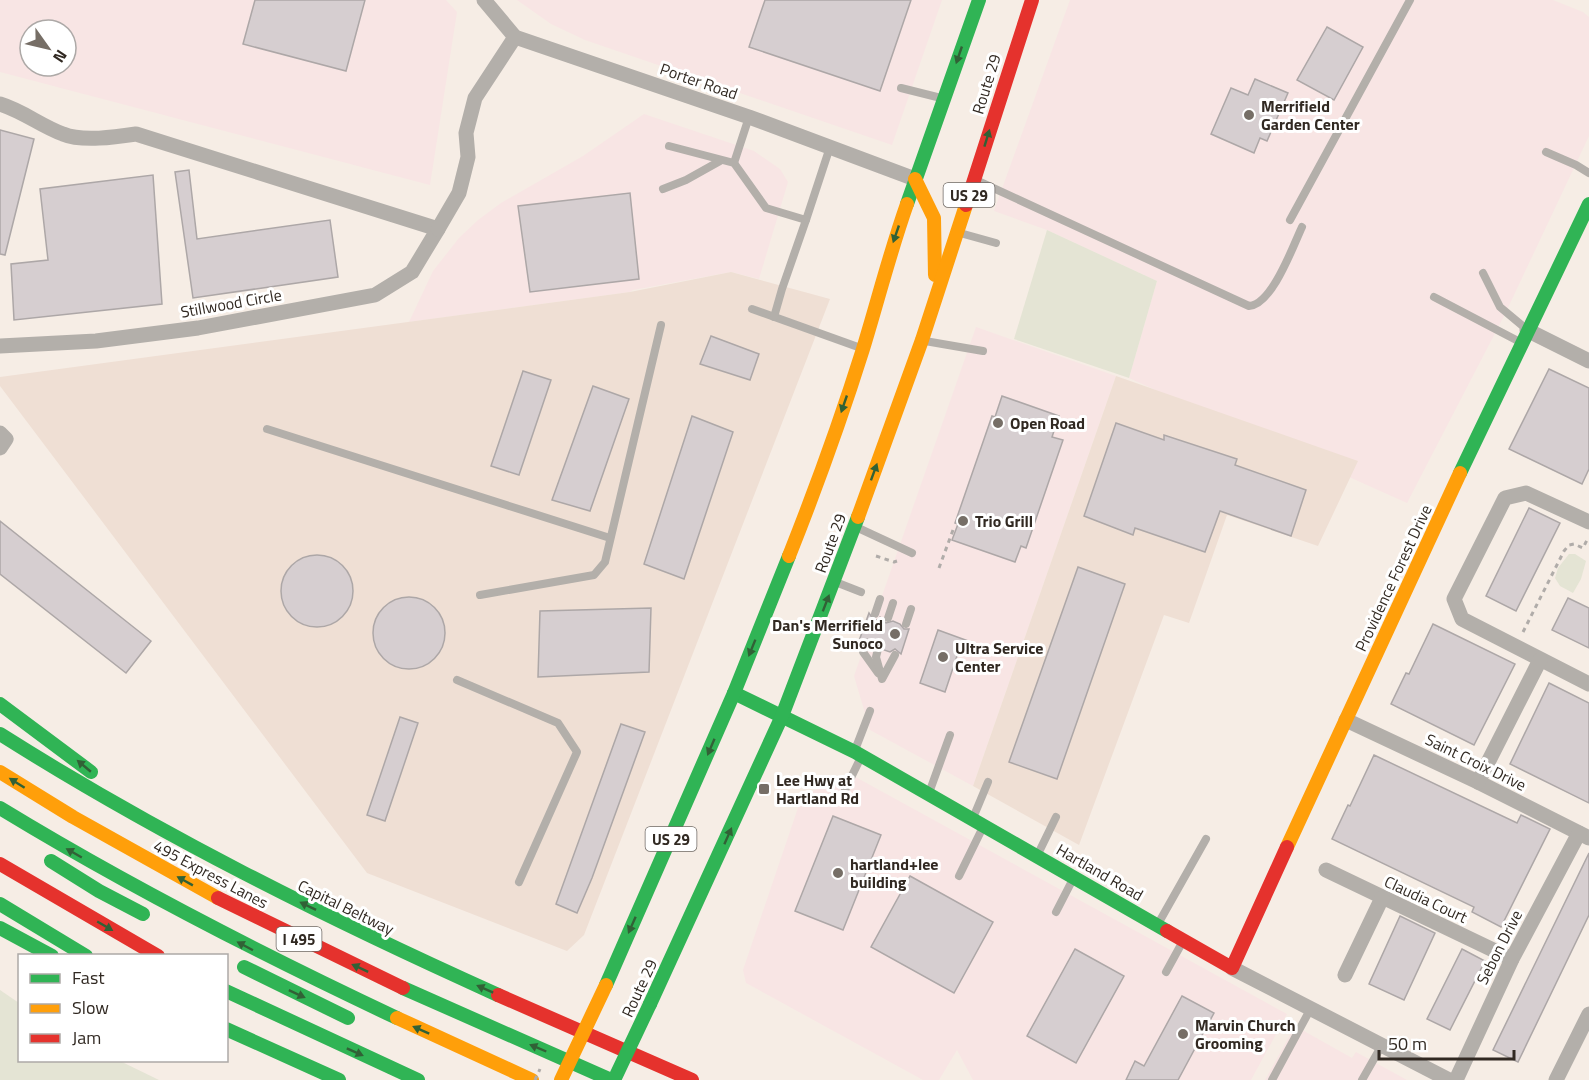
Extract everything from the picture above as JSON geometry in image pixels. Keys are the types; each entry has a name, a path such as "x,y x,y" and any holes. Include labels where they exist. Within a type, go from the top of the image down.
{"main road":[{"name":"Route 29","path":"561,1080 606,985 734,693 805,516 863,349 887,262 979,0"},
{"name":"Route 29","path":"612,1080 650,1004 782,716 834,581 921,340 1032,0"},
{"path":"915,179 934,218 936,294"},
{"name":"Providence Forest Drive","path":"1232,968 1431,533 1589,204"},
{"name":"Hartland Road","path":"734,693 858,754 1232,968"},
{"path":"0,704 65,751 162,830"},
{"name":"Capital Beltway","path":"0,734 162,830 272,889 386,945 692,1080"},
{"name":"495 Express Lanes","path":"0,772 117,843 213,897 445,1008 612,1080"},
{"path":"0,807 140,890 252,950 532,1080"},
{"path":"39,854 99,891 158,921"},
{"path":"0,864 155,954"},
{"path":"0,904 83,954"},
{"path":"0,928 48,954"},
{"path":"237,963 364,1025"},
{"path":"228,992 418,1080"},
{"path":"228,1031 339,1080"}],"street":[{"path":"484,0 515,37"},
{"name":"Porter Road","path":"515,37 749,117 915,179"},
{"name":"Stillwood Circle","path":"0,346 96,341 198,328 375,295 412,272 459,194 468,158 466,134 475,98 515,37"},
{"path":"0,104 15,109 64,135 102,139 136,134 438,229"},
{"path":"1524,336 1589,362"},
{"path":"1589,522 1526,493 1505,498 1454,599 1462,619 1589,684"},
{"path":"1478,782 1540,660"},
{"name":"Saint Croix Drive","path":"1346,720 1478,782 1584,836"},
{"name":"Sebon Drive","path":"1456,1080 1512,959 1584,836"},
{"name":"Claudia Court","path":"1326,870 1512,959"},
{"path":"1345,975 1382,898"},
{"name":"Hartland Road","path":"1232,968 1449,1080"},
{"path":"1556,1080 1589,1014"}],"lane":[{"path":"1290,220 1410,0"},
{"path":"902,88 944,98"},
{"path":"734,163 749,117"},
{"path":"669,147 734,163 766,208 806,220"},
{"path":"774,317 830,147"},
{"path":"1545,152 1589,173"},
{"path":"663,189 686,180 720,161"},
{"path":"974,179 1249,306 1260,303 1269,294 1302,226"},
{"path":"956,232 996,243"},
{"path":"1483,273 1500,307 1524,336"},
{"path":"1434,297 1524,336"},
{"path":"752,309 863,349"},
{"path":"480,595 594,575 604,562 661,325"},
{"path":"921,340 983,351"},
{"path":"267,429 610,538"},
{"path":"854,526 912,553"},
{"path":"834,581 861,592"},
{"path":"875,614 880,599"},
{"path":"888,618 893,603"},
{"path":"906,624 911,609"},
{"path":"865,645 863,652 882,679"},
{"path":"878,649 876,657 882,679"},
{"path":"882,679 895,655"},
{"path":"457,680 558,723 577,752 519,882"},
{"path":"845,790 870,711"},
{"path":"928,794 950,735"},
{"path":"959,876 978,822 988,782"},
{"path":"1037,856 1056,818"},
{"path":"1157,925 1206,839"},
{"path":"1056,912 1074,877"},
{"path":"1167,972 1184,940"},
{"path":"1272,1080 1311,1008"},
{"path":"1362,1080 1382,1045"}],"path":[{"path":"939,568 953,530"},
{"path":"1515,647 1564,551 1569,545 1574,544 1583,548 1589,536"}],"shaded area":[{"path":"0,0 446,0 457,12 430,185 23,78 78,78 78,18 18,18 18,77 0,72"},
{"path":"517,0 942,0 892,145 585,40 551,24"},
{"name":"Merrifield Garden Center","path":"1070,0 1553,0 1583,12 1589,17 1589,136 1506,312 1407,503 1129,378 1157,281 1047,230 994,211"},
{"path":"644,114 754,151 780,169 788,182 759,279 731,272 630,292 409,322 433,271 459,238 478,220 501,203 583,156"},
{"path":"731,272 830,299 584,935 567,951 367,873 0,386 0,377 630,292"},
{"path":"976,327 1116,376 973,786 870,730 854,676"},
{"path":"1116,376 1358,461 1318,546 1227,515 1189,623 1164,615 1079,845 973,786"},
{"path":"850,774 1287,1014 1251,1080 973,1080 957,1050 939,1080 923,1080 746,983 743,970 802,796"},
{"path":"1295,1026 1352,1058 1356,1052 1407,1080 1265,1080"}],"green space":[{"path":"1047,230 1157,281 1129,378 1014,339"},
{"path":"1569,554 1575,554 1586,561 1581,579 1573,593 1560,586 1555,578 1558,568"},
{"path":"0,990 18,1002 18,1062 122,1062 159,1080 0,1080"}],"building":[{"path":"255,0 365,0 346,71 243,44"},
{"path":"765,0 911,0 880,91 749,47"},
{"name":"Merrifield Garden Center","path":"1327,27 1363,47 1334,100 1297,80"},
{"name":"Merrifield Garden Center","path":"1255,79 1288,93 1267,141 1260,138 1254,153 1211,134 1231,88 1248,95"},
{"path":"0,130 34,139 5,255 0,254"},
{"path":"189,170 197,239 330,220 338,277 193,298 175,172"},
{"path":"153,175 162,304 14,320 11,264 48,260 40,189"},
{"path":"630,193 639,279 530,292 518,206"},
{"path":"711,336 759,354 750,380 700,364"},
{"path":"1549,369 1589,388 1589,469 1582,484 1509,449"},
{"path":"523,371 551,380 519,475 491,466"},
{"path":"593,386 629,399 590,511 552,500"},
{"path":"1002,396 1059,416 1052,437 1063,440 1026,548 1021,546 1015,562 952,540 958,524 955,523 992,416 995,417"},
{"path":"692,416 733,432 684,579 644,564"},
{"path":"1116,423 1164,440 1164,435 1237,459 1235,465 1306,490 1291,536 1220,511 1205,552 1135,528 1133,535 1084,516"},
{"path":"1529,508 1560,523 1516,611 1486,596"},
{"path":"0,521 151,641 126,673 0,574"},
{"path":"317,555 337,561 347,571 353,591 347,611 337,621 317,627 297,621 287,611 281,591 287,571 297,561"},
{"path":"1078,567 1125,584 1057,779 1009,762"},
{"path":"409,597 429,603 439,613 445,633 439,653 429,663 409,669 389,663 379,653 373,633 379,613 389,603"},
{"path":"1568,598 1589,608 1589,648 1552,630"},
{"path":"651,608 649,672 538,677 540,611"},
{"path":"869,613 873,619 877,620 880,617 886,623 893,621 904,629 909,629 901,654 895,649 890,652 884,650 880,643 871,645 867,639 859,641"},
{"path":"1433,624 1515,664 1474,745 1391,704 1406,673 1409,674"},
{"path":"938,630 971,642 967,656 958,653 945,692 920,683"},
{"path":"1549,683 1589,703 1589,803 1510,764"},
{"path":"400,717 418,723 385,821 367,815"},
{"path":"621,724 645,732 577,913 556,904"},
{"path":"1374,755 1517,823 1521,815 1550,829 1501,927 1472,912 1474,907 1332,839"},
{"name":"hartland+lee building","path":"833,816 881,835 843,930 795,911"},
{"path":"1589,853 1589,915 1518,1062 1493,1050"},
{"path":"910,876 993,922 954,993 871,947"},
{"path":"1400,916 1435,933 1404,1000 1369,984"},
{"path":"1075,949 1124,976 1076,1063 1027,1036"},
{"path":"1462,949 1485,961 1450,1030 1427,1019"},
{"path":"1182,996 1214,1013 1178,1080 1126,1080 1135,1061 1144,1066"}],"traffic: fast":[{"path":"907,204 979,0"},
{"path":"1460,473 1589,204"},
{"path":"650,1004 782,716 858,517"},
{"path":"606,985 734,693 789,556"},
{"path":"734,693 855,752 1167,931"},
{"path":"0,704 91,772"},
{"path":"0,734 120,806 244,873 370,936 498,995"},
{"path":"0,808 97,865 196,918 397,1018"},
{"path":"51,861 99,891 143,914"},
{"path":"0,904 83,954"},
{"path":"0,928 48,954"},
{"path":"244,967 348,1018"},
{"path":"403,988 611,1080"},
{"path":"228,992 418,1080"},
{"path":"614,1080 650,1004"},
{"path":"228,1030 339,1080"}],"traffic: slow":[{"path":"915,179 934,218 935,275"},
{"path":"789,556 846,401 907,204"},
{"path":"858,517 922,340 966,205"},
{"path":"1287,847 1460,473"},
{"path":"0,772 73,817 218,898"},
{"path":"561,1080 606,985"},
{"path":"397,1018 532,1080"}],"traffic: jam":[{"path":"966,205 1032,0"},
{"path":"1167,931 1232,968 1287,847"},
{"path":"0,864 155,954"},
{"path":"218,898 403,988"},
{"path":"498,995 692,1080"}],"place":[{"name":"Merrifield Garden Center","path":"1249,115"},
{"name":"Open Road","path":"998,423"},
{"name":"Trio Grill","path":"963,521"},
{"name":"Dan's Merrifield Sunoco","path":"895,634"},
{"name":"Ultra Service Center","path":"943,657"},
{"name":"Lee Hwy at Hartland Rd","path":"764,789"},
{"name":"hartland+lee building","path":"838,873"},
{"name":"Marvin Church Grooming","path":"1183,1034"}]}
